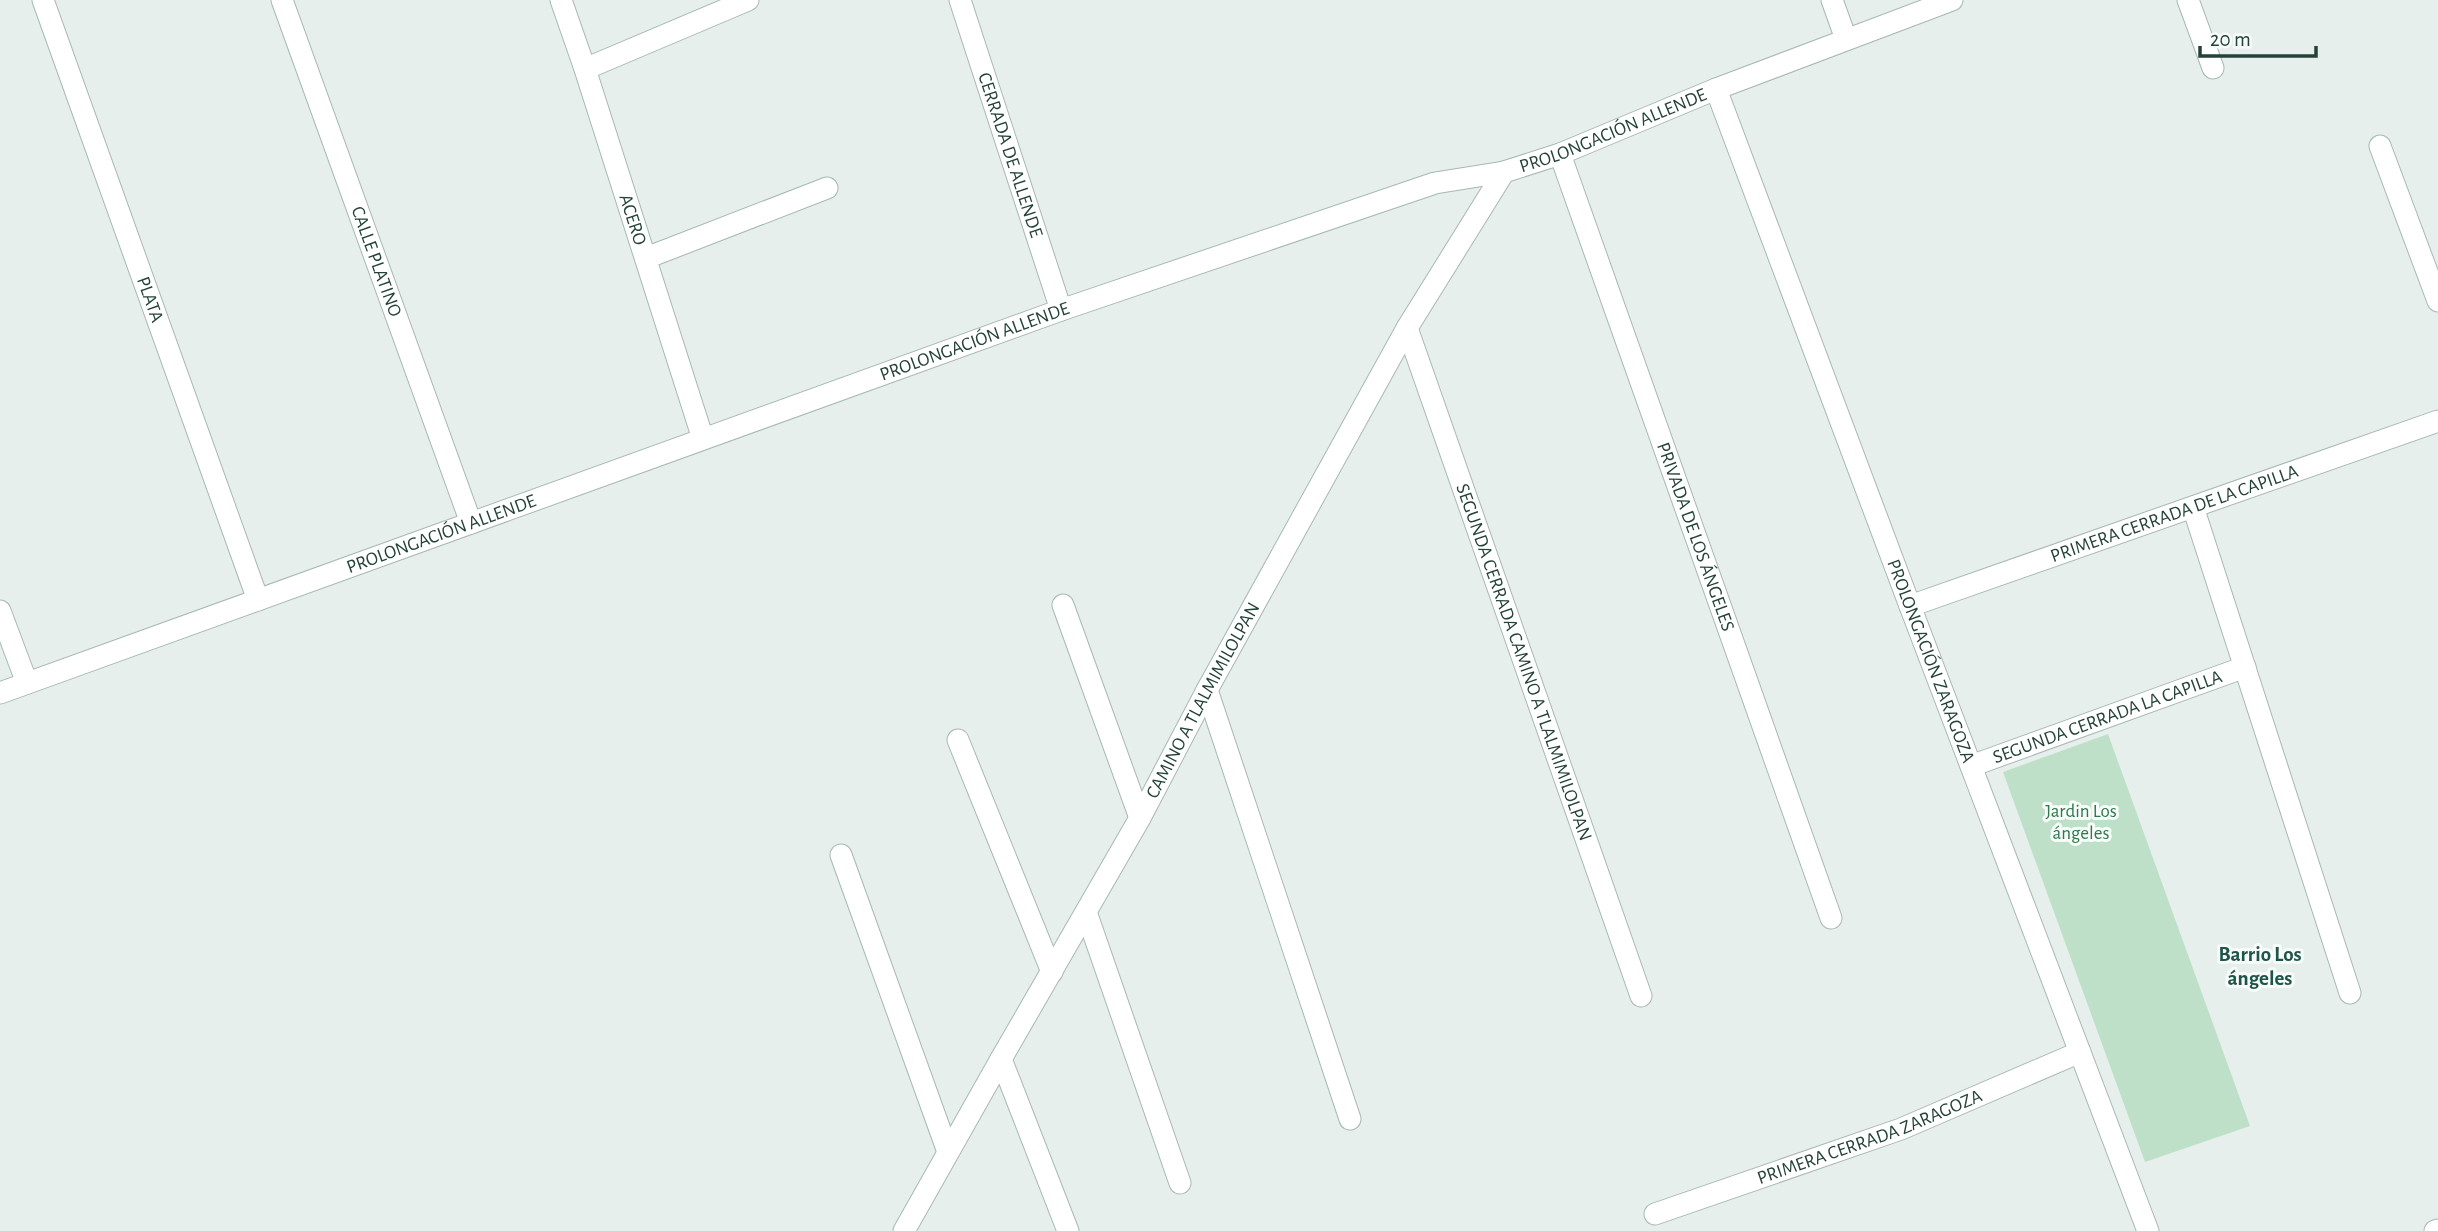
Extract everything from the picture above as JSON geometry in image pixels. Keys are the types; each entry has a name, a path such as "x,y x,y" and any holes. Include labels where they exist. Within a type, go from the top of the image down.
{"street":[{"name":"PLATA","path":"43,0 258,600"},
{"name":"CALLE PLATINO","path":"282,0 471,523"},
{"name":"ACERO","path":"561,0 703,439"},
{"path":"585,69 748,0"},
{"name":"CERRADA DE ALLENDE","path":"960,0 1061,310"},
{"path":"1832,0 1846,39"},
{"name":"PROLONGACIÓN ALLENDE","path":"0,693 1061,310 1435,183 1504,172 1560,154 1716,89 1952,0"},
{"path":"2188,0 2213,68"},
{"name":"PROLONGACIÓN ZARAGOZA","path":"1716,89 2148,1231"},
{"path":"2380,146 2438,301"},
{"name":"PRIVADA DE LOS ÁNGELES","path":"1560,154 1830,918"},
{"name":"CAMINO A TLALMIMILOLPAN","path":"904,1231 1140,818 1207,690 1407,328 1504,172"},
{"path":"646,258 827,188"},
{"name":"SEGUNDA CERRADA CAMINO A TLALMIMILOLPAN","path":"1407,328 1641,996"},
{"name":"PRIMERA CERRADA DE LA CAPILLA","path":"1910,607 2438,421"},
{"path":"2193,507 2350,993"},
{"path":"1063,606 1140,818"},
{"path":"0,611 27,683"},
{"name":"SEGUNDA CERRADA LA CAPILLA","path":"1971,766 2245,667"},
{"path":"1207,690 1350,1119"},
{"path":"958,740 1052,972"},
{"path":"841,855 948,1152"},
{"path":"1086,912 1180,1183"},
{"name":"PRIMERA CERRADA ZARAGOZA","path":"1655,1214 1901,1129 2080,1052"},
{"path":"1000,1059 1068,1231"}],"green space":[{"name":"Jardin Los ángeles","path":"2108,734 2250,1126 2145,1162 2003,772"}],"district":[{"name":"Barrio Los ángeles","path":"2260,966"}]}
